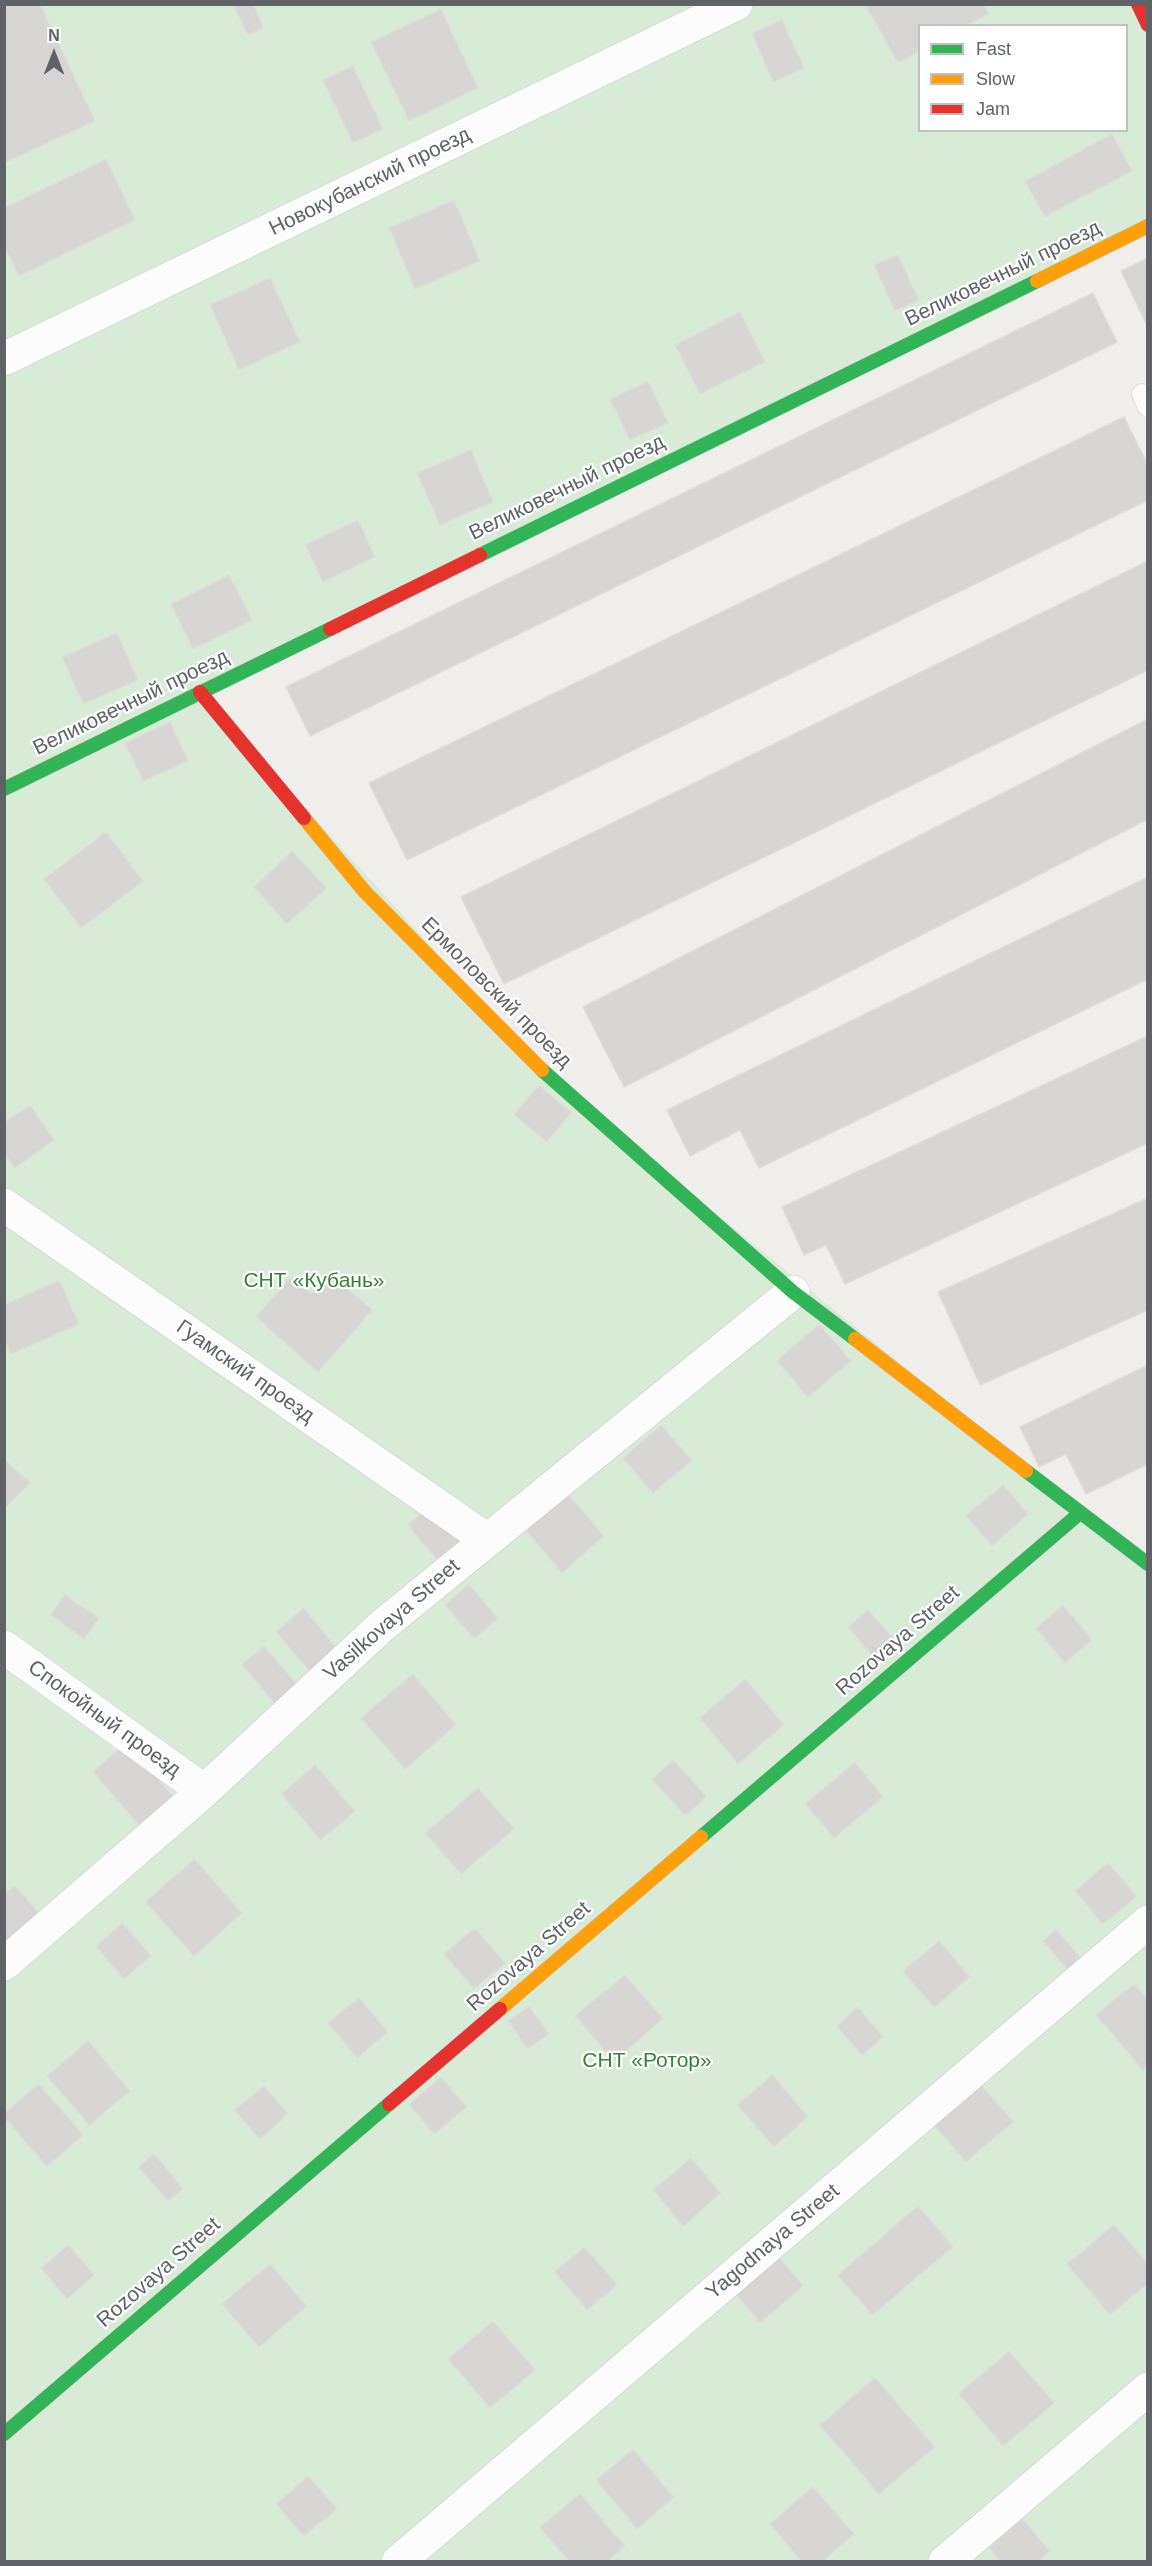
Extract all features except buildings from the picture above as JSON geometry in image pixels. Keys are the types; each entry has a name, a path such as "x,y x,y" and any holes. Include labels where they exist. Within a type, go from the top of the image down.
{"street":[{"name":"Новокубанский проезд","path":"4,359 736,4"},
{"path":"1138,4 1148,25"},
{"name":"Великовечный проезд","path":"4,789 1148,226"},
{"name":"Ермоловский проезд","path":"200,692 365,892 554,1082 793,1292 1148,1564"},
{"name":"Гуамский проезд","path":"4,1205 486,1539"},
{"name":"Vasilkovaya Street","path":"4,1964 204,1791 383,1625 486,1539 793,1292"},
{"name":"Rozovaya Street","path":"4,2434 1080,1513"},
{"name":"Спокойный проезд","path":"4,1647 204,1791"},
{"name":"Yagodnaya Street","path":"398,2562 1148,1922"},
{"path":"945,2562 1148,2389"}],"green space":[{"path":"5,5 1138,5 1148,25 1147,226 201,693 554,1082 1147,1564 1147,2561 5,2562"}],"traffic: fast":[{"path":"480,555 1037,281"},
{"path":"4,789 330,629"},
{"path":"542,1070 793,1292 855,1339"},
{"path":"1026,1471 1148,1564"},
{"path":"701,1837 1080,1513"},
{"path":"4,2434 389,2104"}],"traffic: slow":[{"path":"1037,281 1148,226"},
{"path":"304,818 365,892 542,1070"},
{"path":"855,1339 1026,1471"},
{"path":"500,2009 701,1837"}],"traffic: jam":[{"path":"1138,4 1148,25"},
{"path":"330,629 480,555"},
{"path":"200,692 304,818"},
{"path":"389,2104 500,2009"}],"park label":[{"name":"СНТ «Кубань»","path":"314,1281"},
{"name":"СНТ «Ротор»","path":"647,2061"}]}
